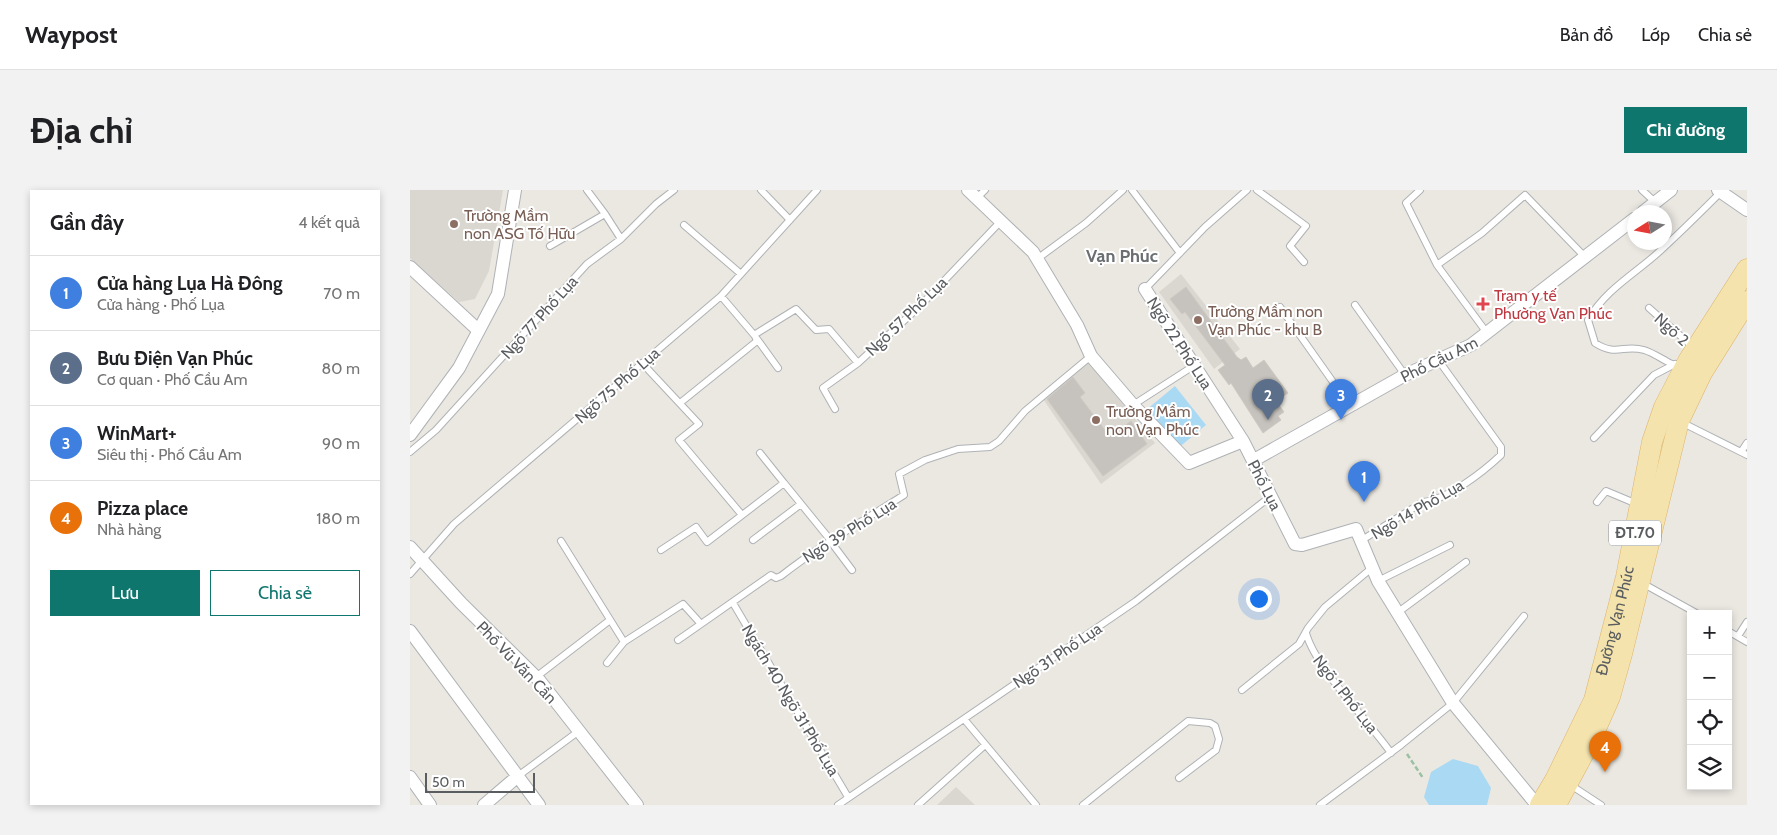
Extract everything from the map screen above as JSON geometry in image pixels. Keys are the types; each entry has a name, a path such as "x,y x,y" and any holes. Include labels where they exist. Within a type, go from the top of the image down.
{"main road":[{"name":"Đường Vạn Phúc","path":"1538,805 1555,780 1594,700 1633,579 1679,421 1702,373 1737,313 1747,269"},
{"name":"Đường Vạn Phúc","path":"1556,805 1591,740 1610,697 1633,579 1640,506 1652,442 1664,407 1685,358 1737,313"}],"street":[{"path":"410,435 455,373 498,294 515,190"},
{"path":"1651,205 1670,190"},
{"path":"1720,191 1747,210"},
{"name":"Phố Lụa","path":"977,193 1001,222 1037,259 1077,325 1091,356 1133,405 1189,463 1243,441 1297,545 1354,529 1362,540"},
{"name":"Phố Cầu Am","path":"1254,460 1405,375 1439,361 1488,334 1627,225"},
{"path":"410,266 478,330"},
{"name":"Ngõ 22 Phố Lụa","path":"1145,289 1243,441"},
{"path":"1362,540 1378,581 1453,703 1538,805"},
{"name":"Phố Vũ Văn Cẩn","path":"410,547 460,603 536,677 637,805"},
{"path":"410,631 539,805"},
{"path":"484,805 518,776"},
{"path":"410,777 430,805"}],"lane":[{"path":"587,190 621,239"},
{"name":"Ngõ 77 Phố Lụa","path":"410,452 436,430 587,264 621,239 656,204 674,190"},
{"path":"761,190 790,220"},
{"name":"Ngõ 75 Phố Lụa","path":"410,574 454,524 721,296 817,190"},
{"path":"1037,259 1086,223 1123,190"},
{"path":"1132,190 1180,253"},
{"name":"Ngõ 22 Phố Lụa","path":"1145,289 1247,190"},
{"path":"1258,190 1306,226 1290,246 1304,262"},
{"path":"1420,190 1406,202 1437,265 1488,334"},
{"path":"1642,190 1655,202"},
{"path":"1685,358 1631,348 1617,351 1605,349 1595,342 1588,320 1604,298 1624,278 1659,252 1720,191"},
{"path":"1437,265 1482,233 1525,195 1586,258"},
{"path":"550,246 605,214"},
{"name":"Ngõ 57 Phố Lụa","path":"834,409 823,388 858,363 922,304 1001,222"},
{"path":"684,225 741,274"},
{"path":"721,296 756,337 778,368"},
{"path":"1355,305 1405,375"},
{"path":"1280,307 1350,406"},
{"name":"Ngõ 2","path":"1649,308 1685,358"},
{"path":"680,403 754,344 756,337 796,309 815,330 829,329 858,363"},
{"name":"Ngõ 39 Phố Lụa","path":"678,640 771,575 776,578 817,548 831,542 904,495 899,474 925,460 958,449 990,447 998,441 1024,411 1091,356"},
{"path":"1594,438 1654,375 1685,358"},
{"name":"Ngõ 14 Phố Lụa","path":"1362,540 1423,502 1434,501 1446,496 1502,453 1500,447 1439,361"},
{"path":"642,364 699,424 679,440 742,515"},
{"path":"1133,405 1195,365"},
{"path":"1679,421 1744,453 1747,443"},
{"path":"760,453 852,570"},
{"path":"661,550 696,527 707,542 784,483"},
{"path":"1597,502 1606,491 1640,506"},
{"name":"Ngõ 31 Phố Lụa","path":"838,805 1136,601 1271,496"},
{"path":"753,540 801,504"},
{"path":"561,541 624,642"},
{"path":"1378,581 1450,545"},
{"path":"1397,613 1466,562"},
{"path":"1242,690 1299,644 1325,607 1373,567"},
{"path":"1633,579 1691,610"},
{"name":"Ngách 40 Ngõ 31 Phố Lụa","path":"733,603 848,797"},
{"path":"607,663 624,642 683,604 701,624"},
{"path":"1320,805 1391,753 1453,703 1524,616"},
{"path":"536,677 610,620"},
{"path":"1738,636 1747,622"},
{"name":"Ngõ 1 Phố Lụa","path":"1306,633 1311,648 1323,667 1391,753"},
{"path":"1732,633 1747,642"},
{"path":"964,719 1036,805"},
{"path":"1082,805 1188,721 1210,723 1215,726 1219,739 1216,750 1179,778"},
{"path":"518,776 578,730"},
{"path":"918,805 985,745"},
{"path":"1568,784 1601,805"}],"path":[{"path":"1406,752 1423,778"}],"shaded area":[{"name":"Trường Mầm non ASG Tố Hữu","path":"410,190 503,190 489,271 475,299 459,302 410,258"},
{"name":"Trường Mầm non Vạn Phúc - khu B","path":"1181,274 1240,349 1214,369 1159,292"},
{"name":"Trường Mầm non Vạn Phúc","path":"1088,362 1155,443 1101,484 1041,396"},
{"path":"956,787 975,805 937,805"}],"water":[{"path":"1175,386 1206,425 1177,449 1146,410"},
{"path":"1453,759 1478,766 1491,788 1487,805 1429,805 1424,797 1431,772"}],"building":[{"path":"1186,287 1237,357 1241,360 1246,357 1253,368 1264,360 1288,393 1276,401 1284,412 1278,416 1281,420 1263,433 1231,383 1229,385 1218,370 1225,365 1185,312 1182,314 1170,299"},
{"path":"1073,377 1085,393 1080,397 1110,437 1131,421 1147,444 1103,476 1047,399"}],"place":[{"name":"Trường Mầm non ASG Tố Hữu","path":"454,224"},
{"name":"Trạm y tế Phường Vạn Phúc","path":"1483,304"},
{"name":"Trường Mầm non Vạn Phúc - khu B","path":"1198,320"},
{"name":"Trường Mầm non Vạn Phúc","path":"1096,420"},
{"name":"Bưu Điện Vạn Phúc","path":"1268,420"},
{"name":"WinMart+","path":"1341,420"},
{"name":"Cửa hàng Lụa Hà Đông","path":"1364,502"},
{"name":"Pizza place","path":"1605,772"}],"district":[{"name":"Vạn Phúc","path":"1122,256"}]}
